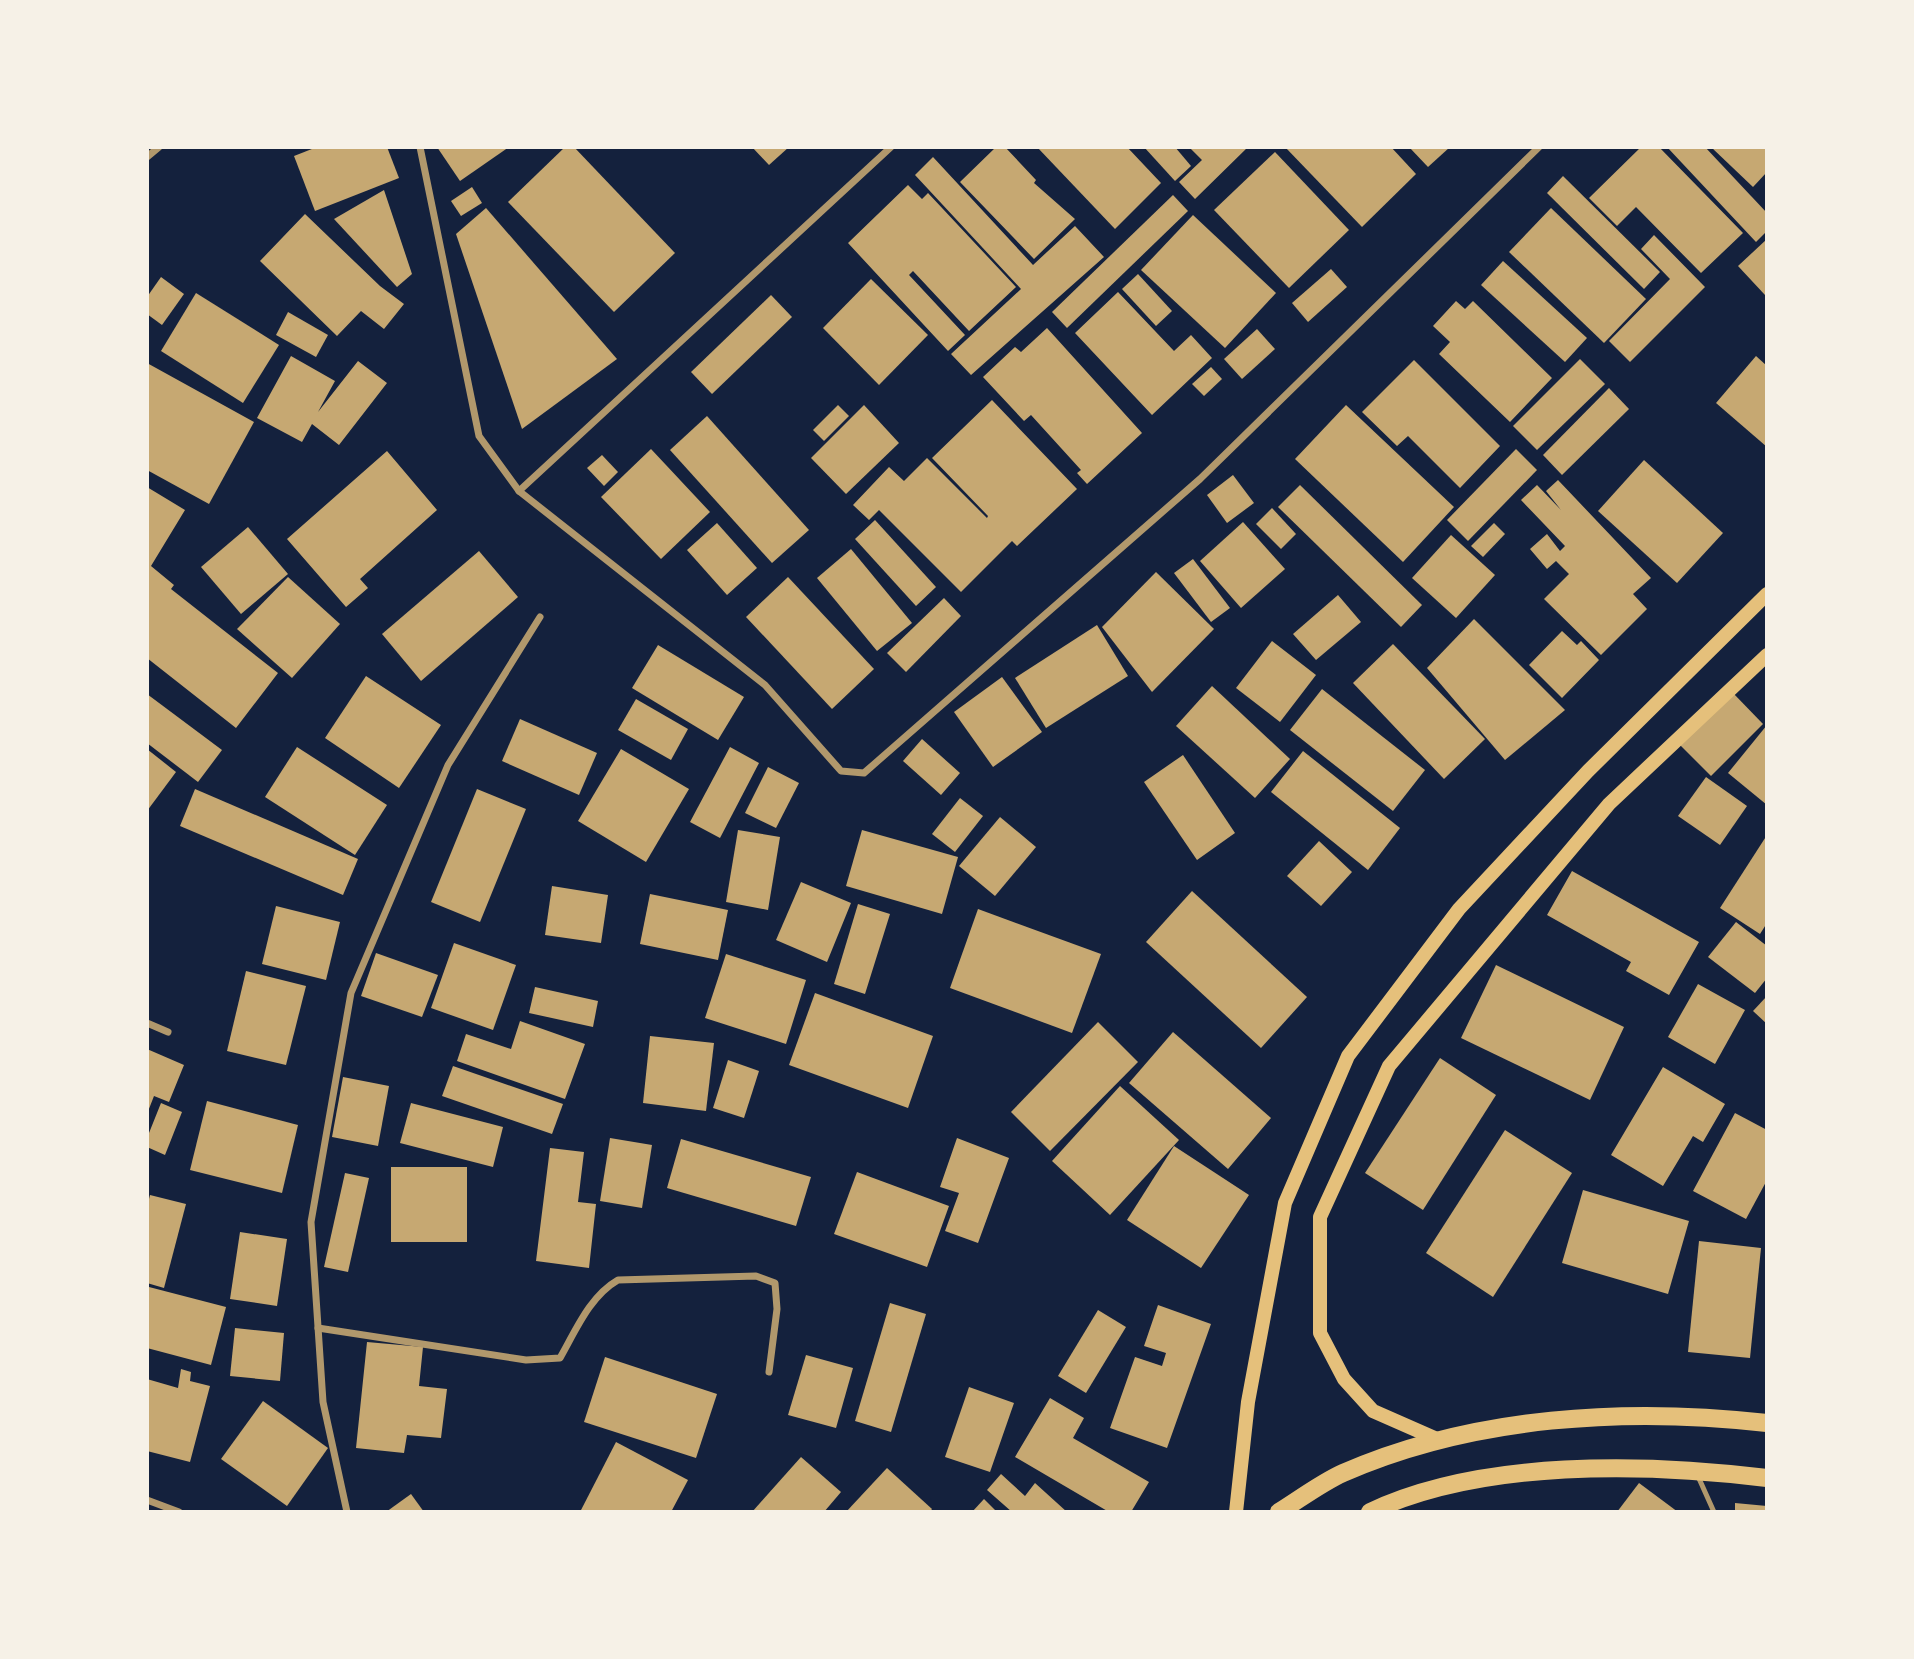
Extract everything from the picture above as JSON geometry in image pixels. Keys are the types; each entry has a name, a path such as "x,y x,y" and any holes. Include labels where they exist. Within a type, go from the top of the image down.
{"main road":[{"path":"1236,1512 1248,1402 1285,1203 1348,1056 1459,909 1588,771 1767,594"},
{"path":"1439,1440 1373,1411 1345,1379 1326,1345 1320,1333 1320,1217 1389,1066 1609,804 1767,655"},
{"path":"1279,1512 1341,1474 1439,1440 1570,1418 1715,1417 1767,1423"},
{"path":"1370,1512 1404,1496 1482,1480 1567,1469 1696,1471 1767,1478"}],"street":[{"path":"147,157 159,147"},
{"path":"420,147 479,436 519,491 765,685 841,771 864,773 1200,479 1539,147"},
{"path":"519,491 891,147"},
{"path":"347,1512 323,1402 311,1222 351,993 447,765 540,617"},
{"path":"147,1023 168,1032"},
{"path":"318,1328 526,1360 560,1358 590,1306 604,1288 618,1279 756,1276 775,1283 777,1309 769,1371"},
{"path":"147,1500 179,1512"}],"lane":[{"path":"1696,1471 1714,1512"}],"building":[{"path":"317,147 387,147 399,178 315,211 294,156"},
{"path":"437,147 509,147 460,181"},
{"path":"565,147 574,147 675,253 614,312 508,202"},
{"path":"752,147 789,147 769,165"},
{"path":"996,147 1005,147 1036,180 1034,183 1075,219 1034,259 960,182"},
{"path":"1037,147 1127,147 1161,183 1115,229"},
{"path":"1144,147 1175,147 1191,166 1175,181"},
{"path":"1189,147 1248,147 1195,199 1179,182 1202,160"},
{"path":"1285,147 1391,147 1416,174 1362,227"},
{"path":"1409,147 1450,147 1428,167"},
{"path":"1641,147 1659,147 1743,233 1701,273 1636,207 1617,226 1589,198"},
{"path":"1667,147 1705,147 1767,213 1767,231 1756,242"},
{"path":"1711,147 1767,147 1767,172 1753,187"},
{"path":"1275,152 1349,230 1289,288 1214,210"},
{"path":"933,157 1033,265 1075,226 1104,257 971,375 951,354 1021,289 915,175"},
{"path":"1563,176 1660,272 1644,289 1547,193"},
{"path":"908,185 922,199 928,193 1016,287 969,331 913,271 909,275 965,335 948,351 848,243"},
{"path":"472,187 482,203 461,216 451,201"},
{"path":"384,190 412,274 397,287 334,219"},
{"path":"1173,195 1188,211 1067,328 1052,312"},
{"path":"486,208 617,359 522,429 456,234"},
{"path":"1551,208 1646,299 1604,343 1509,252"},
{"path":"305,214 380,286 404,304 384,329 361,311 337,336 260,261"},
{"path":"1193,215 1276,293 1225,348 1141,270"},
{"path":"1654,235 1705,287 1630,362 1609,341 1670,279 1641,249"},
{"path":"1767,239 1767,293 1765,295 1738,266"},
{"path":"1503,261 1587,338 1565,362 1481,285"},
{"path":"1331,269 1347,287 1308,322 1292,303"},
{"path":"1138,274 1172,311 1156,326 1122,289"},
{"path":"161,277 184,294 162,325 147,314 147,297"},
{"path":"871,279 928,335 879,385 823,328"},
{"path":"1118,292 1174,351 1191,335 1212,358 1152,415 1075,333"},
{"path":"196,293 279,345 243,403 161,351"},
{"path":"771,295 792,317 712,394 691,372"},
{"path":"1456,301 1465,309 1473,301 1552,378 1510,422 1439,354 1450,342 1433,326"},
{"path":"288,312 328,335 316,357 276,335"},
{"path":"1047,328 1142,433 1087,484 1077,473 1081,470 1031,415 1024,421 983,377 1015,347 1021,352"},
{"path":"1257,329 1275,349 1242,379 1224,359"},
{"path":"291,356 335,381 318,412 358,361 387,383 339,445 312,424 302,442 257,418"},
{"path":"1756,356 1767,366 1767,447 1716,403"},
{"path":"1580,359 1605,384 1537,450 1513,426"},
{"path":"1414,360 1500,446 1460,488 1408,436 1397,446 1362,412"},
{"path":"147,363 254,422 209,504 147,470"},
{"path":"1211,367 1222,379 1204,396 1192,384"},
{"path":"1609,388 1629,409 1562,475 1543,455"},
{"path":"992,400 1077,489 1017,546 1012,541 961,592 879,510 869,520 853,505 889,467 904,481 927,458 987,518 932,458"},
{"path":"838,405 849,416 824,441 813,430"},
{"path":"864,405 899,443 846,494 811,458"},
{"path":"1346,405 1454,507 1403,562 1295,459"},
{"path":"707,416 809,530 772,563 670,450"},
{"path":"651,449 710,512 661,559 601,497"},
{"path":"1516,449 1537,470 1468,541 1447,520"},
{"path":"387,451 437,510 360,579 368,588 346,607 287,539"},
{"path":"602,455 618,472 604,486 587,468"},
{"path":"1644,460 1723,533 1677,583 1598,511"},
{"path":"1233,475 1254,503 1227,523 1207,495"},
{"path":"1558,480 1651,578 1633,594 1647,609 1601,655 1544,599 1569,574 1556,561 1547,569 1530,549 1547,534 1560,551 1565,546 1521,500 1537,485 1561,510 1546,491"},
{"path":"1300,485 1422,605 1401,627 1278,507"},
{"path":"147,487 185,510 151,566 174,585 171,589 278,673 236,728 147,658"},
{"path":"1272,508 1296,534 1281,549 1256,524"},
{"path":"875,520 936,587 916,606 855,539"},
{"path":"1243,522 1285,569 1241,608 1200,561"},
{"path":"717,523 757,568 727,595 687,550"},
{"path":"1494,523 1505,534 1483,557 1471,546"},
{"path":"248,527 288,574 241,614 201,567"},
{"path":"1451,535 1495,575 1456,618 1412,578"},
{"path":"851,549 912,623 877,651 817,578"},
{"path":"479,551 518,597 421,681 382,634"},
{"path":"1193,559 1230,608 1211,622 1174,573"},
{"path":"1156,572 1214,629 1152,692 1102,627"},
{"path":"288,577 340,624 292,678 237,629"},
{"path":"788,577 874,669 832,709 746,617"},
{"path":"1338,595 1361,622 1316,660 1293,634"},
{"path":"944,598 961,616 906,672 887,653"},
{"path":"1474,619 1565,710 1505,760 1427,668"},
{"path":"1097,625 1128,676 1046,728 1015,678"},
{"path":"1562,631 1577,645 1581,641 1599,660 1562,698 1529,665"},
{"path":"1272,641 1316,675 1280,722 1236,688"},
{"path":"1393,644 1485,739 1444,779 1353,683"},
{"path":"658,645 744,697 718,740 632,688"},
{"path":"366,676 441,725 399,788 325,738"},
{"path":"1002,677 1042,732 993,767 954,712"},
{"path":"1212,686 1290,759 1255,798 1176,726"},
{"path":"1322,689 1425,770 1393,811 1290,730"},
{"path":"1733,693 1763,724 1711,776 1680,745"},
{"path":"147,694 222,750 198,782 147,743"},
{"path":"636,699 688,729 671,760 618,730"},
{"path":"520,719 597,753 579,795 502,761"},
{"path":"1767,725 1767,805 1728,773"},
{"path":"922,739 960,773 941,795 903,761"},
{"path":"297,747 387,805 355,855 265,797"},
{"path":"730,747 759,763 720,838 690,822"},
{"path":"147,749 176,772 147,811"},
{"path":"621,749 689,789 646,862 578,821"},
{"path":"1303,751 1400,828 1368,870 1271,792"},
{"path":"1183,755 1235,833 1197,860 1144,782"},
{"path":"768,767 799,783 776,828 745,813"},
{"path":"1706,777 1747,806 1720,845 1678,816"},
{"path":"195,789 358,859 343,895 180,826"},
{"path":"477,789 526,809 480,922 431,902"},
{"path":"960,798 983,816 955,852 932,834"},
{"path":"1000,817 1036,847 995,896 959,866"},
{"path":"738,830 780,837 768,910 726,902"},
{"path":"862,830 958,857 942,914 846,886"},
{"path":"1767,835 1767,923 1760,934 1720,908"},
{"path":"1319,841 1352,872 1321,906 1287,876"},
{"path":"1572,871 1699,942 1669,995 1626,971 1631,962 1547,915"},
{"path":"801,882 851,903 827,962 776,940"},
{"path":"552,886 608,895 601,943 545,935"},
{"path":"1192,891 1307,997 1261,1048 1146,942"},
{"path":"650,894 728,910 718,960 640,944"},
{"path":"858,904 890,914 865,994 834,984"},
{"path":"276,906 340,922 326,980 262,964"},
{"path":"978,909 1101,954 1072,1033 950,988"},
{"path":"1736,922 1767,946 1767,978 1755,993 1708,957"},
{"path":"454,943 516,965 493,1030 431,1008"},
{"path":"376,953 438,975 422,1017 361,996"},
{"path":"726,954 806,980 786,1044 705,1018"},
{"path":"1496,965 1624,1027 1590,1100 1461,1038"},
{"path":"246,971 306,986 286,1065 227,1051"},
{"path":"1698,984 1745,1010 1715,1064 1668,1037"},
{"path":"535,987 598,1001 593,1027 529,1013"},
{"path":"815,993 933,1036 908,1108 789,1065"},
{"path":"1767,996 1767,1024 1753,1011"},
{"path":"520,1021 585,1044 565,1099 457,1061 466,1034 511,1049"},
{"path":"1098,1022 1138,1062 1050,1151 1011,1112"},
{"path":"1173,1032 1271,1118 1228,1169 1129,1083"},
{"path":"650,1036 714,1043 706,1111 643,1103"},
{"path":"147,1049 184,1065 169,1102 154,1096 147,1114"},
{"path":"1440,1058 1496,1095 1423,1210 1365,1173"},
{"path":"728,1060 759,1071 744,1118 713,1108"},
{"path":"453,1066 563,1104 552,1134 442,1096"},
{"path":"1663,1067 1725,1104 1703,1142 1693,1136 1663,1186 1611,1155"},
{"path":"343,1077 389,1086 378,1146 332,1137"},
{"path":"1120,1086 1179,1140 1110,1215 1052,1161"},
{"path":"207,1101 298,1125 282,1193 190,1170"},
{"path":"161,1103 182,1112 165,1155 147,1147 147,1138"},
{"path":"411,1103 503,1127 493,1167 400,1143"},
{"path":"1735,1113 1767,1130 1767,1180 1746,1219 1693,1191"},
{"path":"1505,1130 1572,1173 1493,1297 1426,1253"},
{"path":"610,1138 652,1145 642,1208 600,1201"},
{"path":"957,1138 1009,1158 978,1243 945,1231 959,1193 940,1187"},
{"path":"681,1139 811,1177 796,1226 667,1188"},
{"path":"1174,1146 1249,1195 1201,1268 1127,1220"},
{"path":"550,1148 584,1152 578,1202 596,1204 589,1268 536,1261"},
{"path":"391,1167 467,1167 467,1242 391,1242"},
{"path":"857,1172 949,1206 927,1267 834,1234"},
{"path":"345,1173 369,1178 348,1272 324,1267"},
{"path":"1583,1190 1689,1221 1668,1294 1562,1263"},
{"path":"150,1195 186,1204 164,1288 147,1283 147,1207"},
{"path":"240,1232 287,1239 277,1306 230,1299"},
{"path":"1699,1241 1761,1248 1750,1358 1688,1352"},
{"path":"149,1287 226,1307 211,1365 147,1348"},
{"path":"890,1303 926,1314 891,1432 855,1421"},
{"path":"1158,1305 1211,1324 1167,1448 1110,1428 1135,1357 1162,1366 1166,1353 1144,1346"},
{"path":"1098,1310 1126,1327 1086,1393 1058,1376"},
{"path":"235,1328 284,1333 280,1381 230,1376"},
{"path":"367,1342 423,1347 419,1386 447,1389 441,1438 407,1435 404,1453 356,1448"},
{"path":"806,1355 853,1368 836,1428 788,1415"},
{"path":"605,1357 717,1394 696,1458 584,1422"},
{"path":"181,1369 191,1372 190,1381 210,1386 190,1462 147,1451 147,1379 178,1388"},
{"path":"969,1387 1014,1403 990,1472 945,1457"},
{"path":"1050,1398 1084,1418 1073,1438 1149,1482 1131,1512 1109,1512 1015,1457"},
{"path":"263,1401 328,1448 287,1506 221,1459"},
{"path":"616,1442 688,1480 671,1512 580,1512"},
{"path":"801,1457 841,1492 824,1512 752,1512"},
{"path":"887,1468 932,1509 930,1512 846,1512"},
{"path":"1001,1474 1025,1496 1035,1483 1067,1512 1012,1512 987,1490"},
{"path":"1639,1483 1678,1512 1617,1512"},
{"path":"411,1494 424,1512 386,1512"},
{"path":"984,1499 997,1512 972,1512"},
{"path":"1735,1503 1767,1506 1767,1512 1735,1512"}]}
